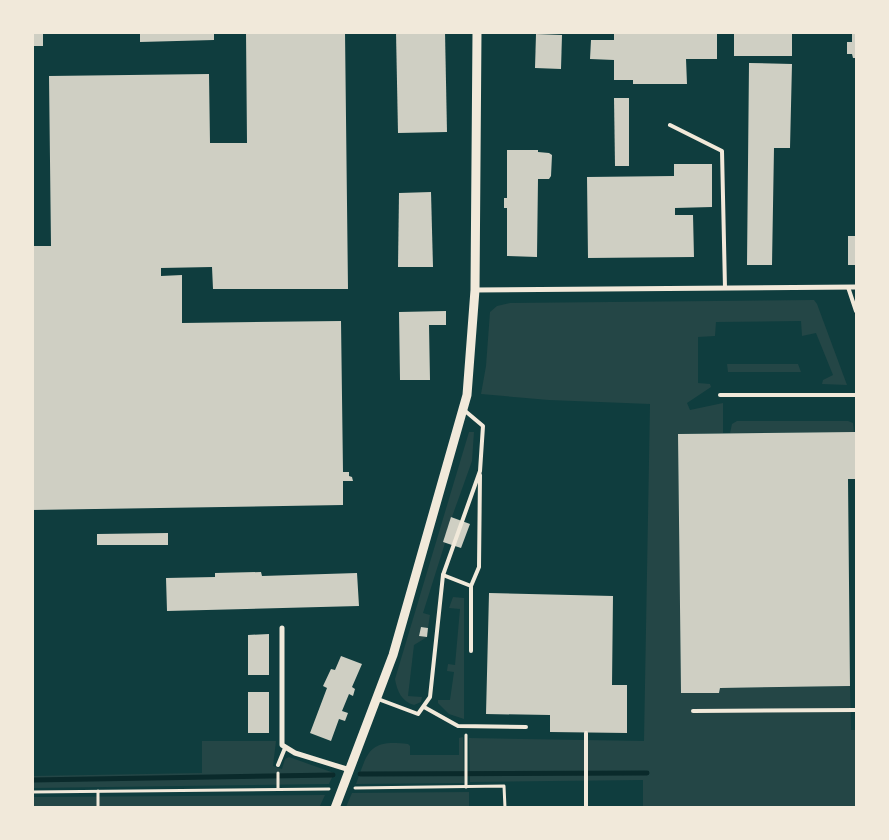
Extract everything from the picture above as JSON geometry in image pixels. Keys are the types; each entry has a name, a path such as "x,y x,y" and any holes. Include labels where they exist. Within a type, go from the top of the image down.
{"street":[{"path":"335,808 378,699 396,646 464,410 471,357 475,290 477,32"},
{"path":"475,290 856,287"},
{"path":"282,628 281,741 285,748 350,770"}],"lane":[{"path":"670,125 722,150 725,288"},
{"path":"848,287 856,311"},
{"path":"720,395 856,394"},
{"path":"464,410 483,426 480,471 479,567 470,586 472,651"},
{"path":"378,699 418,714 430,697 443,576 480,471"},
{"path":"443,576 470,586"},
{"path":"424,707 458,726 526,727"},
{"path":"693,711 856,710"},
{"path":"586,733 586,808"},
{"path":"278,765 285,748"}],"path":[{"path":"466,726 466,787"},
{"path":"278,780 278,789"},
{"path":"354,788 504,786 505,808"},
{"path":"32,792 329,789"},
{"path":"98,790 98,808"}],"shaded area":[{"path":"814,300 847,385 822,384 823,380 833,375 816,333 802,336 801,321 716,322 715,336 698,337 698,383 710,384 711,387 687,403 690,410 723,403 723,433 678,434 681,693 719,693 720,688 850,686 851,730 856,730 856,807 643,807 643,780 470,782 469,738 644,741 650,404 549,400 481,394 486,366 490,312 497,306 510,303"},
{"path":"727,364 798,364 801,372 728,372"},
{"path":"737,421 848,421 853,423 854,432 730,433 732,424"},
{"path":"469,432 474,432 472,461 443,542 445,543 423,613 430,615 428,628 421,627 419,635 427,637 414,645 408,696 422,697 421,702 414,705 406,701 401,695 395,679"},
{"path":"453,597 464,598 464,719 449,714 438,703 438,700 450,700 454,672 447,671 448,664 455,665 460,609 449,608"},
{"path":"463,737 464,783 356,784 367,756 378,746 395,743 408,744 410,746 410,755 459,755 459,738"},
{"path":"202,741 276,741 273,766 282,769 285,759 289,757 334,773 329,784 33,788 32,776 202,773"},
{"path":"469,792 469,807 346,807 352,793"},
{"path":"325,795 319,808 33,808 32,797"}],"building":[{"path":"32,32 43,32 43,46 32,46"},
{"path":"140,32 214,32 214,40 140,42"},
{"path":"246,32 345,32 348,289 213,289 212,267 161,268 161,276 182,275 182,323 341,321 343,472 349,472 349,476 352,477 353,481 343,481 343,505 32,510 32,246 51,246 49,76 209,74 210,143 247,143"},
{"path":"396,32 445,32 447,132 398,133"},
{"path":"614,32 717,32 717,59 686,59 687,84 633,84 633,80 614,80 614,60 590,59 591,40 614,40"},
{"path":"734,32 792,32 792,56 734,56"},
{"path":"856,32 856,58 853,58 852,54 847,54 847,42 852,42 852,33"},
{"path":"536,34 562,35 561,69 535,68"},
{"path":"749,63 792,64 790,148 774,148 772,265 747,265"},
{"path":"614,98 629,98 629,166 615,166"},
{"path":"507,150 538,150 538,152 552,155 551,176 549,179 538,179 537,257 507,256 507,208 504,208 504,198 507,198"},
{"path":"674,164 712,164 712,207 675,208 675,215 693,215 694,257 588,258 587,177 674,176"},
{"path":"431,192 433,267 398,267 399,193"},
{"path":"848,236 856,236 856,265 848,265"},
{"path":"446,311 446,325 429,325 430,380 400,380 399,312"},
{"path":"856,432 856,479 848,479 850,686 720,688 719,693 681,693 678,434"},
{"path":"451,517 470,524 461,548 443,542"},
{"path":"168,533 168,545 97,545 97,534"},
{"path":"261,572 262,576 357,573 359,606 167,611 166,578 215,577 215,573"},
{"path":"489,593 613,596 612,685 627,685 627,733 550,732 550,715 486,714"},
{"path":"421,627 428,628 427,637 419,636"},
{"path":"269,634 269,675 248,675 248,635"},
{"path":"341,656 362,664 352,687 355,689 353,696 349,694 342,711 348,713 345,721 339,719 331,741 310,733 327,688 323,686 331,669 335,670"},
{"path":"248,692 269,692 269,733 248,733"}],"waterway":[{"path":"360,774 647,773"},
{"path":"32,780 333,775"}]}
